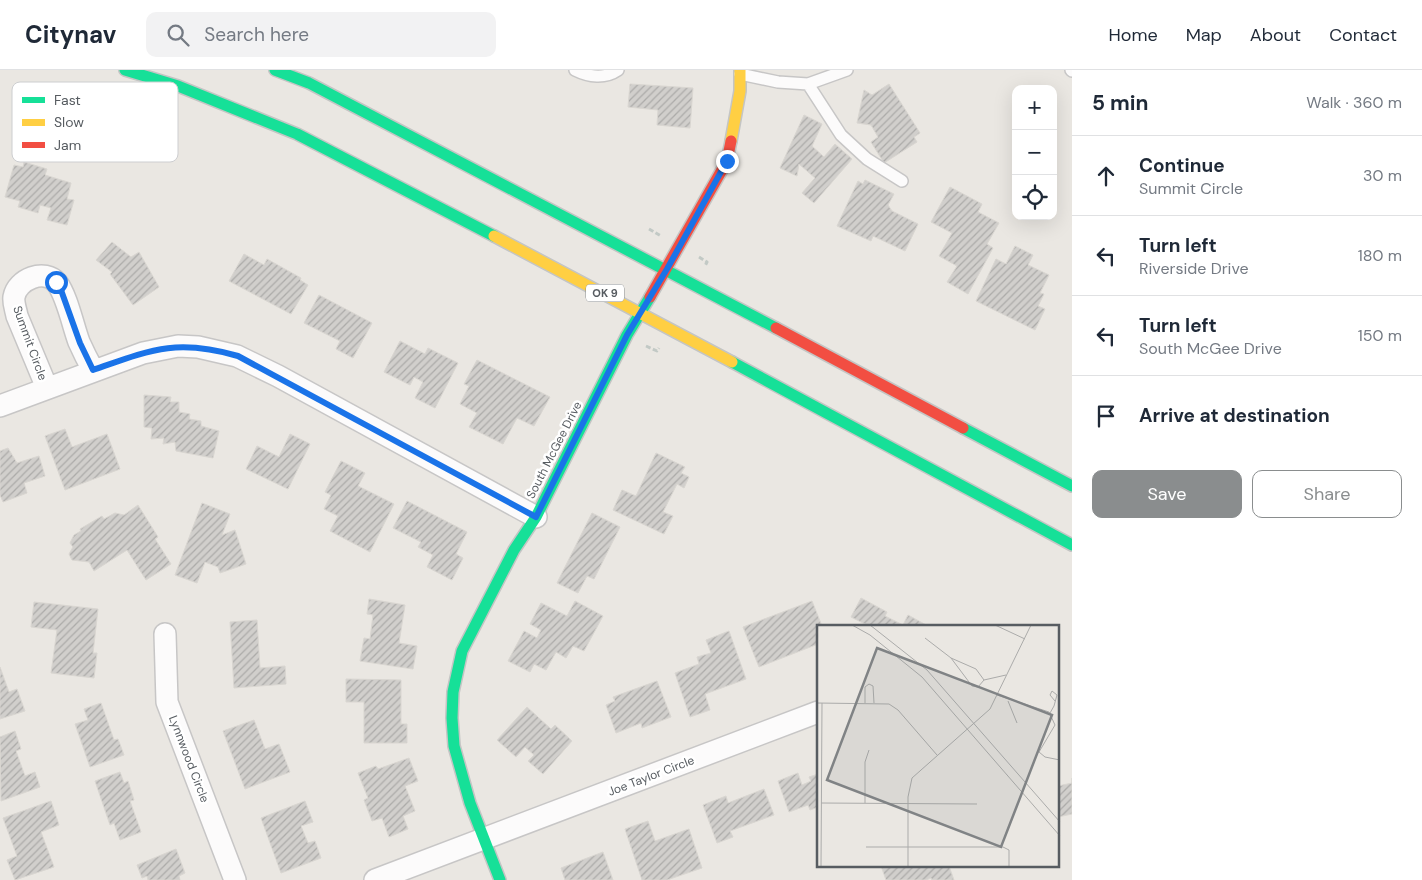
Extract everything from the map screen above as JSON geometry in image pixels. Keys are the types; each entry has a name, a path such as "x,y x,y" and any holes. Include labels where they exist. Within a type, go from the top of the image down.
{"main road":[{"name":"OK 9","path":"125,70 165,82"},
{"path":"275,70 309,83 667,269 1072,486"},
{"name":"South McGee Drive","path":"500,880 483,840 454,746 453,692 462,651 470,631 514,550 536,517 640,312 667,269 727,161 740,91 740,72"},
{"name":"OK 9","path":"178,86 297,134 640,312 1072,545"}],"street":[{"name":"Summit Circle","path":"46,388 18,316 14,297 16,291 29,279 39,275 56,282 61,290 80,343 93,370"},
{"path":"0,406 143,353 178,346 198,347 238,356 536,517"},
{"name":"Lynnwood Circle","path":"165,634 167,702 235,880"},
{"name":"Joe Taylor Circle","path":"375,880 817,712"}],"lane":[{"path":"575,70 586,75 606,76 618,70"},
{"path":"740,72 778,82 808,84 847,70"},
{"path":"808,84 842,135 867,159 902,181"}],"building":[{"path":"630,84 693,88 690,128 657,125 658,110 628,107"},
{"path":"889,84 920,133 914,137 917,142 884,163 871,142 878,137 871,125 857,123 864,90 872,95"},
{"path":"804,115 822,124 812,146 824,157 835,144 852,159 814,203 802,193 815,178 799,164 797,176 780,168"},
{"path":"24,162 47,169 45,175 71,183 67,199 74,200 67,225 47,220 51,208 40,205 38,213 18,207 20,201 5,197 14,165 23,167"},
{"path":"865,180 894,194 888,205 892,211 918,224 905,251 873,236 871,241 837,226 858,181 863,184"},
{"path":"950,187 982,204 978,212 999,223 987,244 993,248 968,294 947,282 957,266 939,256 952,233 931,222"},
{"path":"112,242 131,257 139,252 159,287 133,305 110,274 112,272 96,260"},
{"path":"1015,246 1033,255 1028,265 1049,275 1040,293 1044,294 1038,306 1045,309 1035,330 976,301 996,259 1006,264"},
{"path":"244,254 264,265 267,259 301,278 300,280 308,285 291,314 229,281"},
{"path":"319,295 372,323 353,358 336,349 340,341 304,323"},
{"path":"400,341 425,354 428,348 458,363 435,408 415,398 423,382 414,377 410,385 384,372"},
{"path":"477,360 550,397 534,426 517,418 503,444 469,427 477,413 460,404 469,386 464,384"},
{"path":"144,395 171,397 170,402 179,402 179,412 190,414 189,419 201,421 201,426 219,431 213,458 176,451 175,442 163,444 164,438 151,439 152,428 144,427"},
{"path":"65,429 72,447 107,434 120,469 65,490 45,436"},
{"path":"290,434 310,444 288,489 246,469 257,446 279,457"},
{"path":"8,448 17,463 39,456 45,476 24,483 27,493 3,502 0,495 0,451"},
{"path":"656,453 685,467 681,473 689,477 684,488 677,484 663,512 673,516 664,534 613,510 622,490 636,496"},
{"path":"341,461 365,473 358,486 394,504 370,552 330,531 338,516 324,509 331,495 325,492"},
{"path":"407,501 467,532 456,554 463,558 452,580 427,567 433,555 418,547 421,542 393,528"},
{"path":"202,503 230,514 222,535 235,530 246,564 220,573 218,567 205,562 197,583 175,575"},
{"path":"138,505 158,537 155,539 171,564 146,580 127,550 94,571 89,562 72,560 69,554 73,547 70,543 74,535 81,531 80,529 102,516 104,519 115,513 124,515"},
{"path":"592,513 620,527 594,579 587,576 578,593 557,583"},
{"path":"861,598 887,612 885,616 903,625 867,625 851,617"},
{"path":"369,599 405,605 399,643 417,646 413,669 360,661 364,638 370,639 373,615 367,614"},
{"path":"575,601 603,616 584,651 573,646 566,658 556,652 546,670 534,664 530,672 508,661 524,631 537,638 541,630 530,624 541,603 567,616"},
{"path":"812,601 822,625 817,625 817,644 759,667 743,627"},
{"path":"34,602 98,609 93,653 97,653 94,678 51,673 57,630 31,627"},
{"path":"908,615 926,625 903,625"},
{"path":"257,620 260,668 285,666 286,684 234,688 230,622"},
{"path":"729,631 746,679 705,694 710,710 690,717 675,673 699,664 697,657 711,653 706,640"},
{"path":"0,667 9,692 17,689 25,711 0,719"},
{"path":"346,679 401,680 401,724 407,724 407,743 364,743 364,702 346,702"},
{"path":"657,681 671,717 642,728 641,723 616,733 606,705 615,701 613,697"},
{"path":"101,703 114,740 118,739 124,755 90,767 75,724 88,720 84,709"},
{"path":"527,707 551,729 555,725 572,741 543,774 528,761 534,755 525,747 516,757 497,740"},
{"path":"254,720 265,749 279,744 290,772 245,789 223,731"},
{"path":"15,731 21,749 16,751 25,776 35,772 40,787 1,801 0,737"},
{"path":"409,758 418,781 405,786 415,811 403,816 408,829 389,837 382,818 372,821 364,800 368,798 358,773 376,766 378,769"},
{"path":"120,772 124,783 128,781 134,800 130,801 141,832 120,840 114,823 110,825 95,781"},
{"path":"798,773 802,785 811,781 809,777 817,774 817,807 810,810 808,805 789,812 778,781"},
{"path":"1072,783 1072,814 1060,817 1060,786"},
{"path":"764,789 774,815 730,831 733,837 717,843 703,805 726,796 728,803"},
{"path":"51,801 59,825 41,832 54,867 15,880 7,860 17,856 3,818"},
{"path":"305,801 313,822 301,826 308,843 315,841 321,858 281,873 261,818"},
{"path":"648,821 655,841 689,829 702,868 667,880 642,880 625,829"},
{"path":"176,849 185,873 179,876 180,880 148,880 147,876 142,878 137,865"},
{"path":"603,852 613,880 565,880 561,868"},
{"path":"882,868 950,868 954,880 932,880 931,878 926,880 886,880"}],"traffic: fast":[{"path":"125,70 165,82"},
{"path":"275,70 309,83 776,328"},
{"path":"178,86 297,134 494,236"},
{"path":"500,880 470,803 454,746 453,692 462,651 514,550 536,517 627,335 650,297"},
{"path":"732,362 1072,545"},
{"path":"963,428 1072,486"}],"traffic: slow":[{"path":"731,141 740,91 740,70"},
{"path":"494,236 732,362"}],"traffic: jam":[{"path":"650,297 727,161 731,141"},
{"path":"776,328 963,428"}],"route":[{"path":"56,282 61,290 80,343 93,370 143,353 178,346 198,347 238,356 536,517 627,335 667,269 727,161"}]}
